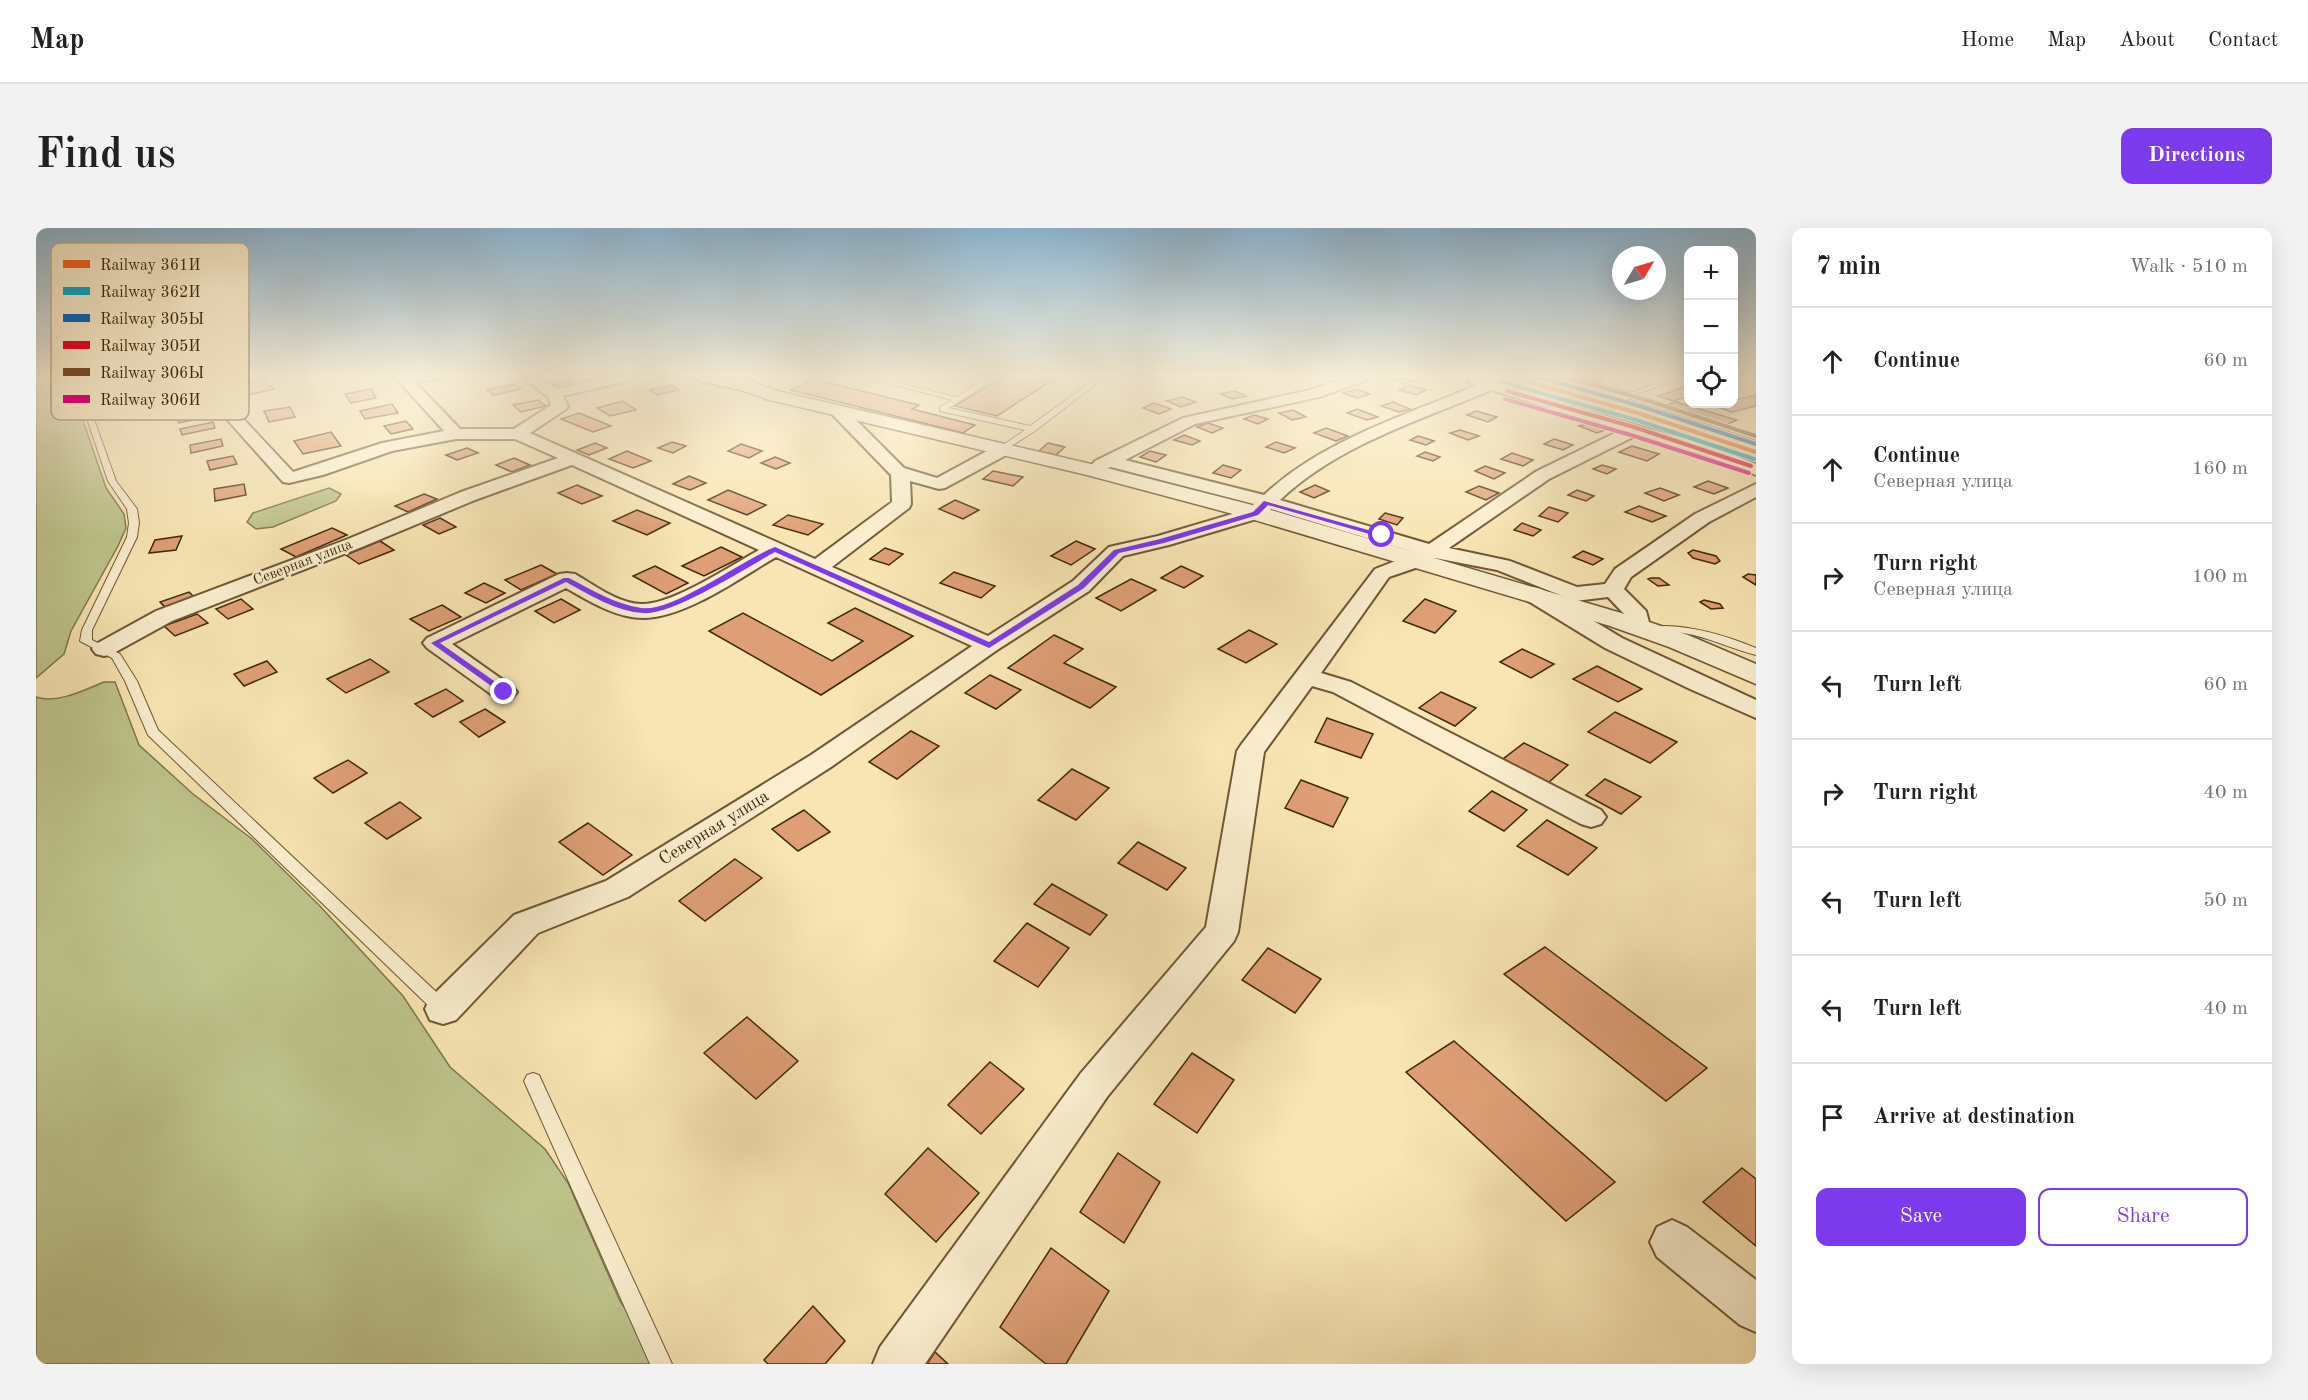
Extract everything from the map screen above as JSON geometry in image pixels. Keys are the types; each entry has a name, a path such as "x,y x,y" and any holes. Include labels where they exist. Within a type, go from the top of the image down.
{"street":[{"path":"245,430 289,478 388,447 456,434 518,434 989,645"},
{"path":"452,430 456,434"},
{"path":"518,434 524,430"},
{"path":"857,430 899,472 939,484 1002,450"},
{"path":"918,430 1002,450 1100,466 1261,508 1425,556 1533,594 1646,628 1720,657 1756,675"},
{"path":"1100,466 1171,430"},
{"path":"1261,508 1293,478 1346,446 1384,430"},
{"path":"897,1364 1094,1085 1222,932 1251,751 1382,573 1425,556 1544,475 1633,430 1706,450 1756,470"},
{"name":"Северная улица","path":"105,649 164,616 355,543 468,496 572,459"},
{"path":"817,568 902,504 899,472"},
{"path":"1613,590 1622,573 1702,518 1756,490"},
{"name":"Северная улица","path":"443,1009 526,924 617,889 821,760 989,645 1081,586 1116,551 1162,541 1261,508"},
{"path":"504,692 435,643 567,579 616,605 644,611 673,604 775,549"},
{"path":"1425,556 1503,565 1575,594 1613,590"},
{"path":"1613,590 1638,616 1646,628"},
{"path":"1533,594 1570,621 1629,652 1756,710"},
{"path":"1306,677 1342,687 1591,816"},
{"path":"1672,1242 1756,1309"}],"lane":[{"path":"94,430 112,481 132,509 134,523 132,537 87,630 86,641 116,656 131,681 152,732 443,1009"},
{"path":"1002,450 1031,430"},
{"path":"1731,430 1756,438"},
{"path":"1646,628 1699,631 1756,651"},
{"path":"533,1081 661,1364"}],"green space":[{"path":"36,430 86,430 106,488 124,514 126,528 71,631 64,654 36,678"},
{"path":"329,488 341,494 336,501 273,527 256,529 247,522 253,513"},
{"path":"104,682 115,682 139,745 193,794 252,839 318,904 403,996 450,1067 545,1149 568,1183 620,1301 663,1364 36,1364 36,697 53,699"}],"building":[{"path":"180,430 206,430 182,435"},
{"path":"388,430 409,430 391,434"},
{"path":"951,430 967,430 963,433"},
{"path":"1332,430 1348,436 1336,441 1314,433"},
{"path":"1460,430 1479,436 1468,440 1450,433"},
{"path":"1589,430 1604,430 1597,433"},
{"path":"331,432 341,446 303,454 294,441"},
{"path":"1184,435 1200,441 1192,445 1174,440"},
{"path":"1418,436 1434,441 1426,445 1410,440"},
{"path":"221,439 223,446 191,453 190,445"},
{"path":"1554,439 1573,445 1563,450 1544,444"},
{"path":"672,442 686,446 673,453 658,448"},
{"path":"1276,442 1295,448 1284,453 1266,447"},
{"path":"595,443 607,448 589,455 577,450"},
{"path":"1048,443 1065,447 1056,455 1039,451"},
{"path":"741,444 762,451 749,458 728,451"},
{"path":"1632,446 1659,454 1647,461 1619,452"},
{"path":"467,448 478,453 457,460 446,455"},
{"path":"627,451 651,461 633,468 609,459"},
{"path":"1150,451 1166,455 1156,462 1140,457"},
{"path":"1425,452 1440,457 1433,461 1417,456"},
{"path":"1512,453 1533,460 1523,466 1501,459"},
{"path":"233,456 237,464 210,470 207,461"},
{"path":"775,457 790,463 776,469 761,463"},
{"path":"514,458 530,465 512,472 496,465"},
{"path":"1223,465 1241,470 1231,478 1213,473"},
{"path":"1602,465 1616,469 1607,474 1593,469"},
{"path":"1485,466 1505,473 1494,479 1475,471"},
{"path":"993,471 1023,477 1013,486 983,479"},
{"path":"689,476 706,483 690,490 673,484"},
{"path":"1708,481 1728,488 1714,494 1694,487"},
{"path":"244,484 246,495 215,501 214,489"},
{"path":"577,485 602,496 582,504 558,493"},
{"path":"1315,485 1329,491 1314,498 1300,492"},
{"path":"1479,486 1499,493 1486,500 1466,492"},
{"path":"1660,488 1679,495 1664,501 1645,493"},
{"path":"728,490 766,505 747,515 708,500"},
{"path":"1577,490 1594,496 1586,501 1568,495"},
{"path":"424,494 437,499 408,512 395,506"},
{"path":"955,500 979,510 963,519 939,509"},
{"path":"1639,506 1666,516 1652,522 1625,512"},
{"path":"1549,507 1568,513 1558,522 1539,516"},
{"path":"637,510 670,523 647,535 613,521"},
{"path":"1385,513 1403,518 1397,525 1379,519"},
{"path":"788,515 823,524 808,535 773,525"},
{"path":"440,518 456,527 439,534 423,525"},
{"path":"1522,523 1541,530 1533,536 1514,530"},
{"path":"332,528 347,535 296,557 281,549"},
{"path":"182,536 176,550 149,553 155,540"},
{"path":"380,541 394,550 359,564 346,555"},
{"path":"1076,541 1095,549 1071,565 1051,556"},
{"path":"721,547 742,557 704,576 682,566"},
{"path":"885,548 903,554 889,565 870,559"},
{"path":"1693,550 1716,556 1720,561 1715,564 1693,558 1688,553"},
{"path":"1583,551 1603,559 1593,565 1573,557"},
{"path":"541,565 557,574 521,590 505,580"},
{"path":"655,566 688,583 666,594 633,576"},
{"path":"1181,566 1203,576 1184,588 1161,578"},
{"path":"954,572 995,586 981,598 940,583"},
{"path":"1748,574 1756,575 1756,585 1743,577"},
{"path":"1659,578 1669,585 1658,586 1648,579"},
{"path":"1131,579 1156,590 1121,611 1096,598"},
{"path":"484,583 505,593 486,603 465,593"},
{"path":"189,592 196,599 168,610 160,602"},
{"path":"241,599 253,609 228,619 216,609"},
{"path":"561,599 580,610 554,623 535,611"},
{"path":"1425,599 1456,611 1435,633 1403,621"},
{"path":"1704,600 1720,604 1723,608 1711,609 1700,602"},
{"path":"442,605 461,617 429,631 410,619"},
{"path":"855,608 913,636 821,695 709,631 743,613 832,661 863,641 828,623"},
{"path":"197,614 208,623 175,636 164,626"},
{"path":"1249,630 1277,644 1246,663 1218,649"},
{"path":"1054,635 1083,649 1064,663 1116,687 1090,708 1008,668"},
{"path":"1522,649 1554,664 1531,678 1500,662"},
{"path":"370,659 389,672 346,693 327,679"},
{"path":"267,661 277,672 244,686 234,674"},
{"path":"1597,666 1642,689 1618,702 1573,679"},
{"path":"990,675 1021,690 996,709 965,693"},
{"path":"446,689 463,701 433,717 415,704"},
{"path":"1441,692 1476,708 1455,726 1419,708"},
{"path":"485,709 505,722 479,737 460,722"},
{"path":"1615,712 1677,742 1650,763 1588,732"},
{"path":"1327,718 1373,734 1361,758 1315,742"},
{"path":"911,731 939,746 897,779 869,762"},
{"path":"1524,743 1568,765 1548,783 1503,759"},
{"path":"348,760 367,773 333,793 314,778"},
{"path":"1072,769 1109,788 1076,820 1038,800"},
{"path":"1605,779 1641,797 1621,814 1586,795"},
{"path":"1301,780 1348,798 1333,827 1285,808"},
{"path":"1492,791 1527,810 1504,831 1469,811"},
{"path":"400,802 421,818 387,839 365,823"},
{"path":"804,810 830,832 798,851 772,829"},
{"path":"1547,820 1597,848 1568,875 1517,846"},
{"path":"588,823 632,855 603,875 559,842"},
{"path":"1138,842 1186,868 1167,890 1118,863"},
{"path":"735,859 762,878 705,921 679,901"},
{"path":"1052,884 1107,915 1090,935 1034,904"},
{"path":"1027,923 1069,948 1038,987 994,961"},
{"path":"1545,947 1707,1068 1666,1101 1504,974"},
{"path":"1268,948 1321,979 1295,1013 1242,980"},
{"path":"747,1017 798,1061 756,1099 704,1053"},
{"path":"1454,1041 1615,1182 1566,1221 1406,1072"},
{"path":"1192,1053 1234,1080 1197,1133 1154,1104"},
{"path":"990,1062 1024,1089 981,1134 948,1105"},
{"path":"928,1148 979,1193 936,1242 885,1194"},
{"path":"1118,1153 1160,1182 1124,1243 1080,1212"},
{"path":"1742,1168 1756,1179 1756,1246 1703,1202"},
{"path":"1051,1248 1109,1291 1066,1364 1046,1364 1000,1327"},
{"path":"813,1306 845,1341 825,1364 768,1364 764,1360"},
{"path":"935,1352 948,1364 927,1364"}],"rail line":[{"name":"306И","path":"1614,430 1749,473"},
{"name":"305И","path":"1643,430 1751,466"},
{"name":"362И","path":"1666,430 1754,459"},
{"name":"361И","path":"1689,430 1756,452"},
{"name":"305Ы","path":"1713,430 1756,444"},
{"name":"306Ы","path":"1738,430 1756,436"}],"route":[{"path":"504,692 435,643 567,579 616,605 644,611 673,604 775,549 989,645 1081,586 1116,551 1162,541 1256,513 1267,503 1382,535"}]}
